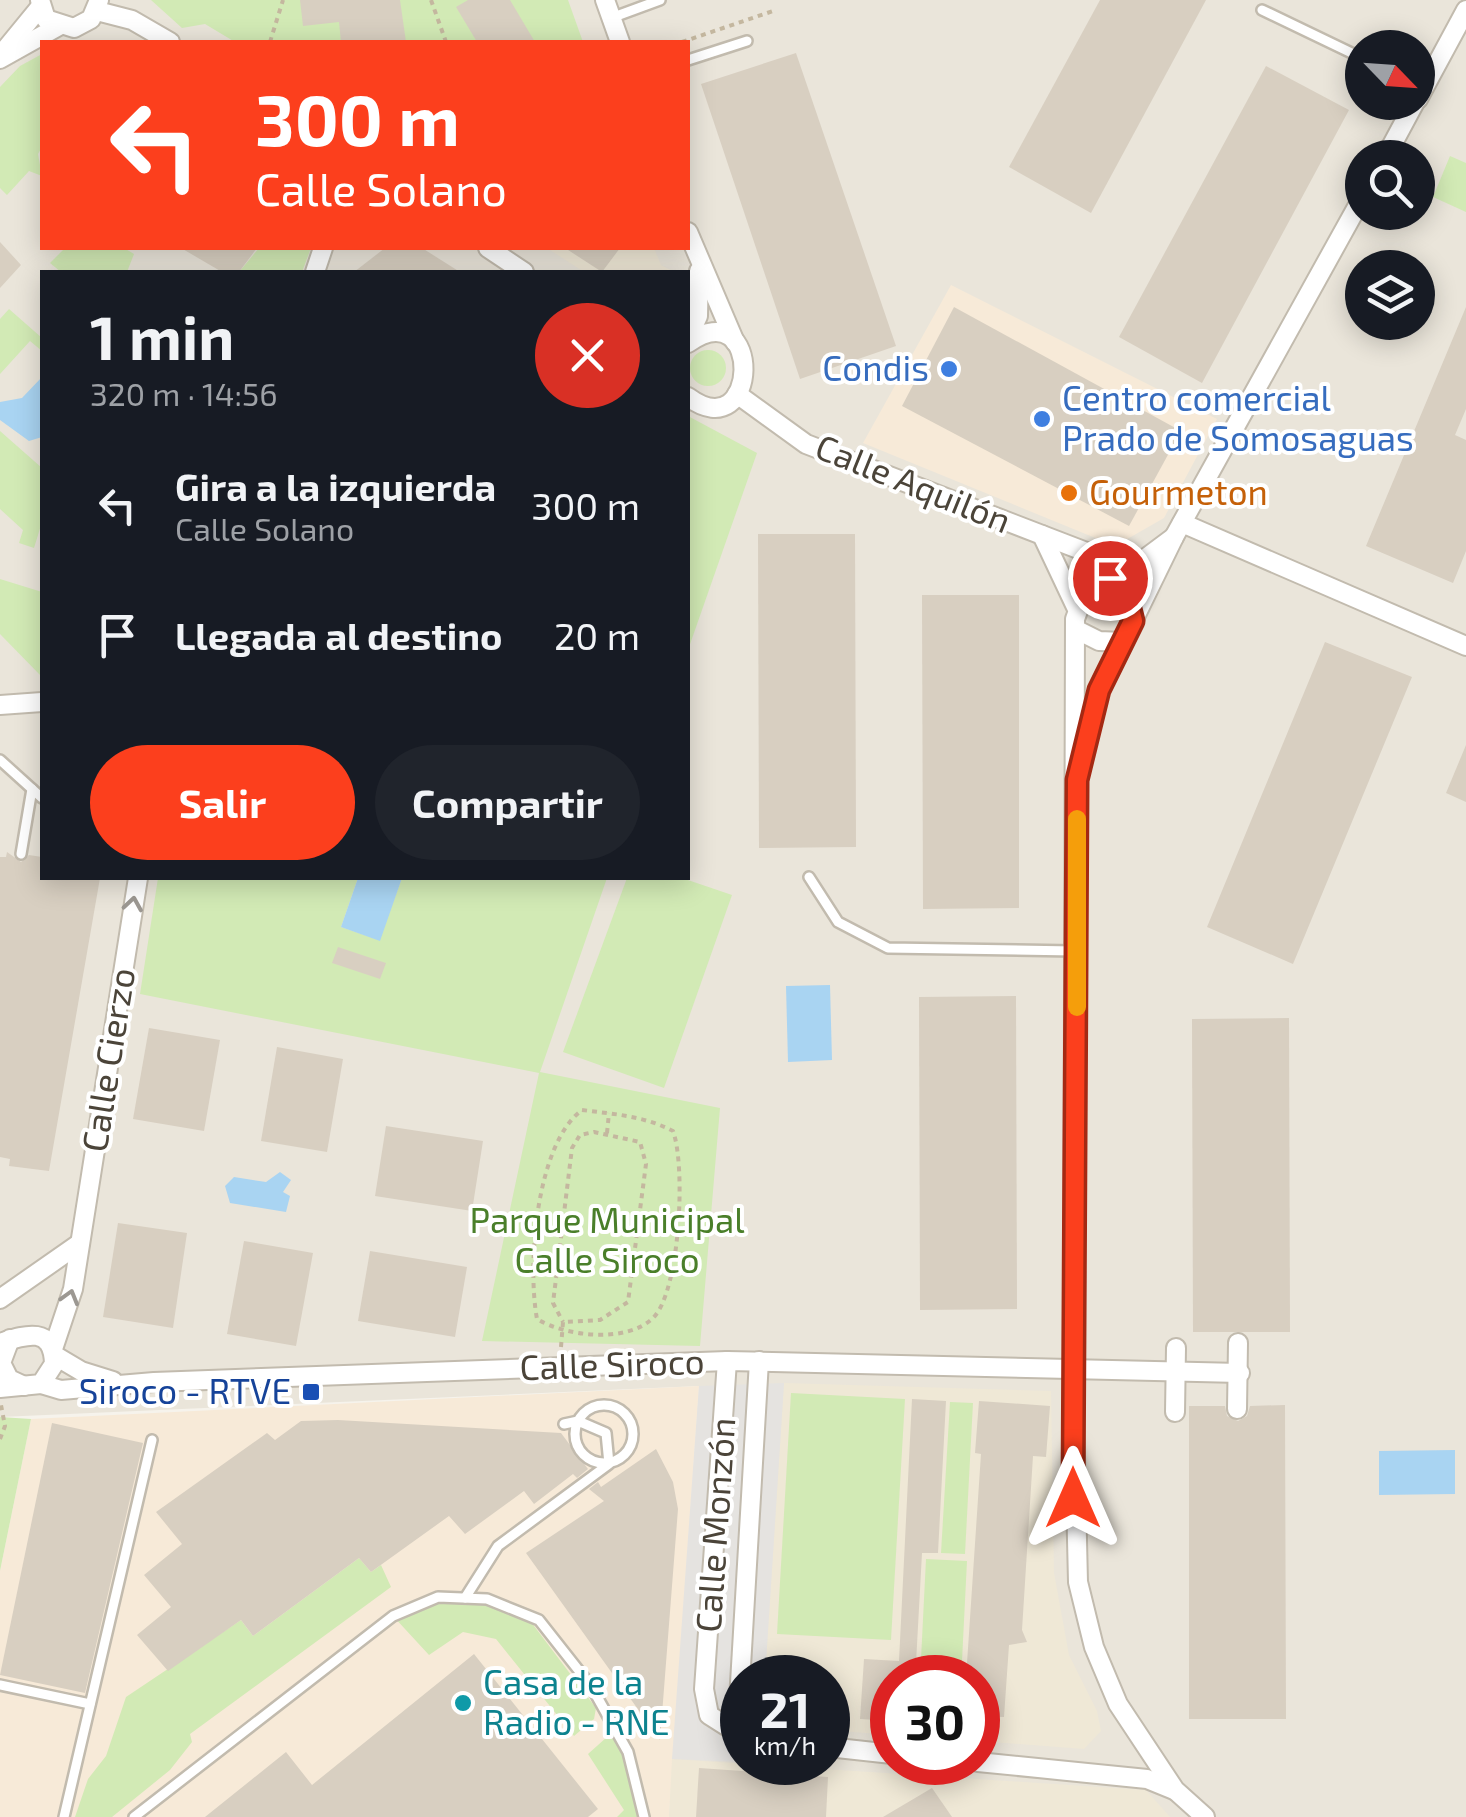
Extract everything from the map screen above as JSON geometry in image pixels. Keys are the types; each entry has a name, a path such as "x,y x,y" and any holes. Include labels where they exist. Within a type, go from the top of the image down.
{"street":[{"path":"40,3 46,19 59,26"},
{"path":"0,57 40,3"},
{"path":"0,57 59,26 83,25 98,5 167,40"},
{"path":"608,9 619,40"},
{"path":"1435,64 1466,10"},
{"path":"1077,780 1099,690 1178,530 1345,229"},
{"path":"690,238 699,266 746,362 738,394 717,406 690,398"},
{"path":"491,250 521,270"},
{"path":"690,336 698,316 699,266"},
{"path":"690,340 714,334 735,342"},
{"name":"Calle Aquilón","path":"738,394 806,444 1094,556 1112,580"},
{"path":"1178,530 1112,580 1094,586 1076,607 1073,1371 1078,1582 1090,1631 1118,1704 1175,1790 1205,1817"},
{"path":"1178,530 1466,646"},
{"name":"Calle Aquilón","path":"1042,535 1076,607"},
{"path":"1112,580 1126,593 1133,621"},
{"path":"1077,630 1100,641 1123,642"},
{"path":"0,705 40,702"},
{"name":"Calle Cierzo","path":"54,1352 74,1288 138,880"},
{"path":"0,1298 80,1242"},
{"path":"31,1332 44,1338 54,1352 52,1372 33,1385 10,1379 1,1364 5,1341 31,1332"},
{"path":"1236,1409 1238,1343"},
{"path":"1175,1412 1176,1348"},
{"name":"Calle Siroco","path":"54,1352 82,1371 126,1385"},
{"name":"Calle Siroco","path":"0,1388 33,1385 62,1390 727,1361 1240,1374"},
{"name":"Calle Monzón","path":"720,1722 709,1715 704,1688 727,1361"},
{"name":"Calle Monzón","path":"744,1655 759,1361"},
{"path":"1000,1764 1147,1779 1175,1790"}],"lane":[{"path":"608,9 660,0"},
{"path":"1262,10 1345,50"},
{"path":"690,59 746,41"},
{"path":"0,760 40,796"},
{"path":"21,854 32,789"},
{"path":"809,876 838,922 888,948 1077,951"},
{"path":"464,1598 498,1546 632,1446 628,1417 601,1405 578,1422 564,1424"},
{"path":"578,1422 606,1434 609,1464"},
{"path":"578,1422 578,1448 591,1461 609,1464"},
{"path":"64,1817 152,1440"},
{"path":"134,1817 393,1616 438,1597 487,1599 539,1620 591,1686 628,1752 644,1817"},
{"path":"0,1685 90,1704"}],"path":[{"path":"271,40 283,0"},
{"path":"431,0 445,40"},
{"path":"688,40 776,10"},
{"path":"582,1110 633,1116 673,1131 681,1163 671,1268 655,1317 637,1330 562,1332 536,1318 532,1294 546,1174 556,1141 570,1118 582,1110"},
{"path":"607,1134 609,1113"},
{"path":"559,1367 564,1322 553,1304 572,1148 580,1135 607,1134 640,1142 646,1150 643,1202 628,1302 600,1320 564,1322"},
{"path":"0,1396 5,1426 0,1439"}],"shaded area":[{"path":"0,0 1466,0 1466,1817 669,1817 699,1386 0,1417"},
{"path":"550,250 655,250 661,265 670,270 581,270"},
{"name":"Centro comercial Prado de Somosaguas","path":"951,285 1217,419 1164,518 1115,546 863,443"},
{"path":"784,1383 1051,1391 1054,1573 1069,1655 1097,1711 1101,1731 1084,1749 1000,1743 1000,1655 870,1655 870,1733 850,1732 850,1655 766,1655"},
{"path":"784,1383 766,1655 720,1655 720,1761 672,1759 699,1386"},
{"path":"699,1386 669,1817 0,1817 0,1571 31,1419"},
{"path":"672,1759 720,1762 720,1785 850,1785 850,1771 870,1772 870,1785 1000,1785 1000,1780 1146,1790 1170,1817 669,1817"}],"green space":[{"path":"151,0 568,0 582,40 232,40 205,24 182,28"},
{"path":"40,55 40,175 29,171 7,195 0,188 0,87 20,66"},
{"path":"1450,156 1466,163 1466,212 1435,198"},
{"path":"63,250 127,250 134,254 128,270 59,270 50,263"},
{"path":"257,250 310,250 303,270 241,270"},
{"path":"9,309 40,336 40,349 30,341 0,374 0,319"},
{"path":"708,350 721,355 726,368 721,381 708,386 695,381 690,368 695,355"},
{"path":"690,417 757,453 690,644"},
{"path":"0,431 40,466 40,528 34,548 19,543 23,530 0,509"},
{"path":"0,579 40,591 40,675 0,634"},
{"name":"Parque Municipal Calle Siroco","path":"158,880 357,880 341,927 379,940 401,880 606,880 540,1072 720,1108 700,1346 482,1341 539,1073 140,994"},
{"path":"626,880 688,880 732,895 664,1088 563,1052"},
{"path":"791,1393 905,1399 891,1640 777,1634"},
{"path":"950,1402 973,1403 965,1554 941,1553"},
{"path":"0,1417 31,1419 0,1571"},
{"path":"359,1558 371,1572 381,1565 391,1587 190,1734 192,1742 170,1770 112,1817 75,1817 88,1779 106,1756 126,1697 241,1620 253,1636"},
{"path":"926,1559 967,1561 962,1655 921,1655"},
{"path":"438,1597 487,1599 525,1614 596,1708 594,1719 574,1736 496,1639 463,1632 429,1655 393,1616"},
{"path":"607,1737 622,1741 644,1817 617,1817 624,1810 588,1754"}],"water":[{"path":"40,379 40,438 29,441 0,420 0,402 22,398"},
{"path":"357,880 401,880 380,941 341,927"},
{"path":"830,985 832,1060 788,1062 786,986"},
{"path":"280,1172 291,1180 283,1192 290,1196 286,1212 230,1203 225,1186 234,1177 266,1182"},
{"path":"1455,1450 1455,1494 1379,1495 1379,1451"}],"building":[{"path":"300,0 400,0 406,40 341,40 339,22 303,26"},
{"path":"468,0 510,0 534,40 476,40 456,7"},
{"path":"1100,0 1206,0 1091,213 1009,167"},
{"path":"796,53 896,346 800,379 701,84"},
{"path":"1266,66 1345,108 1345,117 1202,383 1119,337"},
{"path":"0,242 21,265 0,288"},
{"path":"184,250 256,250 240,270 219,270"},
{"path":"382,250 425,250 457,270 357,270"},
{"path":"568,250 618,250 604,270"},
{"name":"Centro comercial Prado de Somosaguas","path":"954,307 1181,431 1129,526 902,406"},
{"path":"1466,307 1466,409 1455,435 1466,440 1466,551 1453,583 1366,546"},
{"path":"758,534 855,534 856,847 759,848"},
{"path":"922,595 1019,595 1019,908 923,909"},
{"path":"1325,642 1412,677 1293,964 1207,927"},
{"path":"1466,745 1466,802 1446,793"},
{"path":"7,852 21,862 29,855 40,857 40,880 100,880 49,1171 9,1166 10,1159 0,1157 0,857 6,857"},
{"path":"338,947 386,963 380,979 332,963"},
{"path":"1016,996 1017,1309 920,1310 919,997"},
{"path":"1289,1018 1290,1332 1193,1332 1192,1019"},
{"path":"149,1028 220,1040 204,1131 133,1119"},
{"path":"277,1047 343,1059 327,1152 261,1141"},
{"path":"386,1126 483,1141 472,1211 375,1196"},
{"path":"118,1223 187,1233 173,1328 103,1317"},
{"path":"244,1241 313,1253 296,1346 227,1334"},
{"path":"370,1251 467,1267 455,1337 358,1321"},
{"path":"912,1399 946,1401 938,1553 922,1553 916,1655 899,1655"},
{"path":"979,1401 1050,1406 1046,1457 1033,1456 1022,1630 1027,1642 1009,1645 1004,1717 1000,1717 1000,1655 968,1655 981,1454 975,1453"},
{"path":"1285,1405 1286,1719 1189,1719 1189,1406 1225,1406 1227,1416 1238,1421 1247,1416 1250,1406"},
{"path":"301,1421 561,1433 588,1469 577,1478 573,1474 534,1504 524,1491 465,1534 449,1516 371,1572 359,1558 253,1636 241,1620 168,1671 137,1635 171,1607 144,1575 182,1544 156,1512 267,1433 275,1440"},
{"path":"52,1423 143,1443 85,1693 0,1675"},
{"path":"656,1449 673,1482 678,1509 660,1740 526,1553 604,1501 589,1489 598,1482 601,1487"},
{"name":"Casa de la Radio - RNE","path":"474,1654 598,1809 588,1817 205,1817 286,1752 312,1785"},
{"path":"864,1659 870,1659 870,1720 860,1719"},
{"path":"699,1768 720,1769 720,1785 828,1785 826,1817 696,1817"},
{"path":"932,1788 952,1817 883,1817"}],"slow traffic":[{"path":"1077,819 1077,1007"}],"place":[{"name":"Condis","path":"949,369"},
{"name":"Centro comercial Prado de Somosaguas","path":"1042,419"},
{"name":"Gourmeton","path":"1069,493"},
{"name":"Siroco - RTVE","path":"311,1392"},
{"name":"Casa de la Radio - RNE","path":"463,1703"}],"route":[{"path":"1073,1498 1077,780 1099,690 1133,621 1126,593 1110,578"}]}
